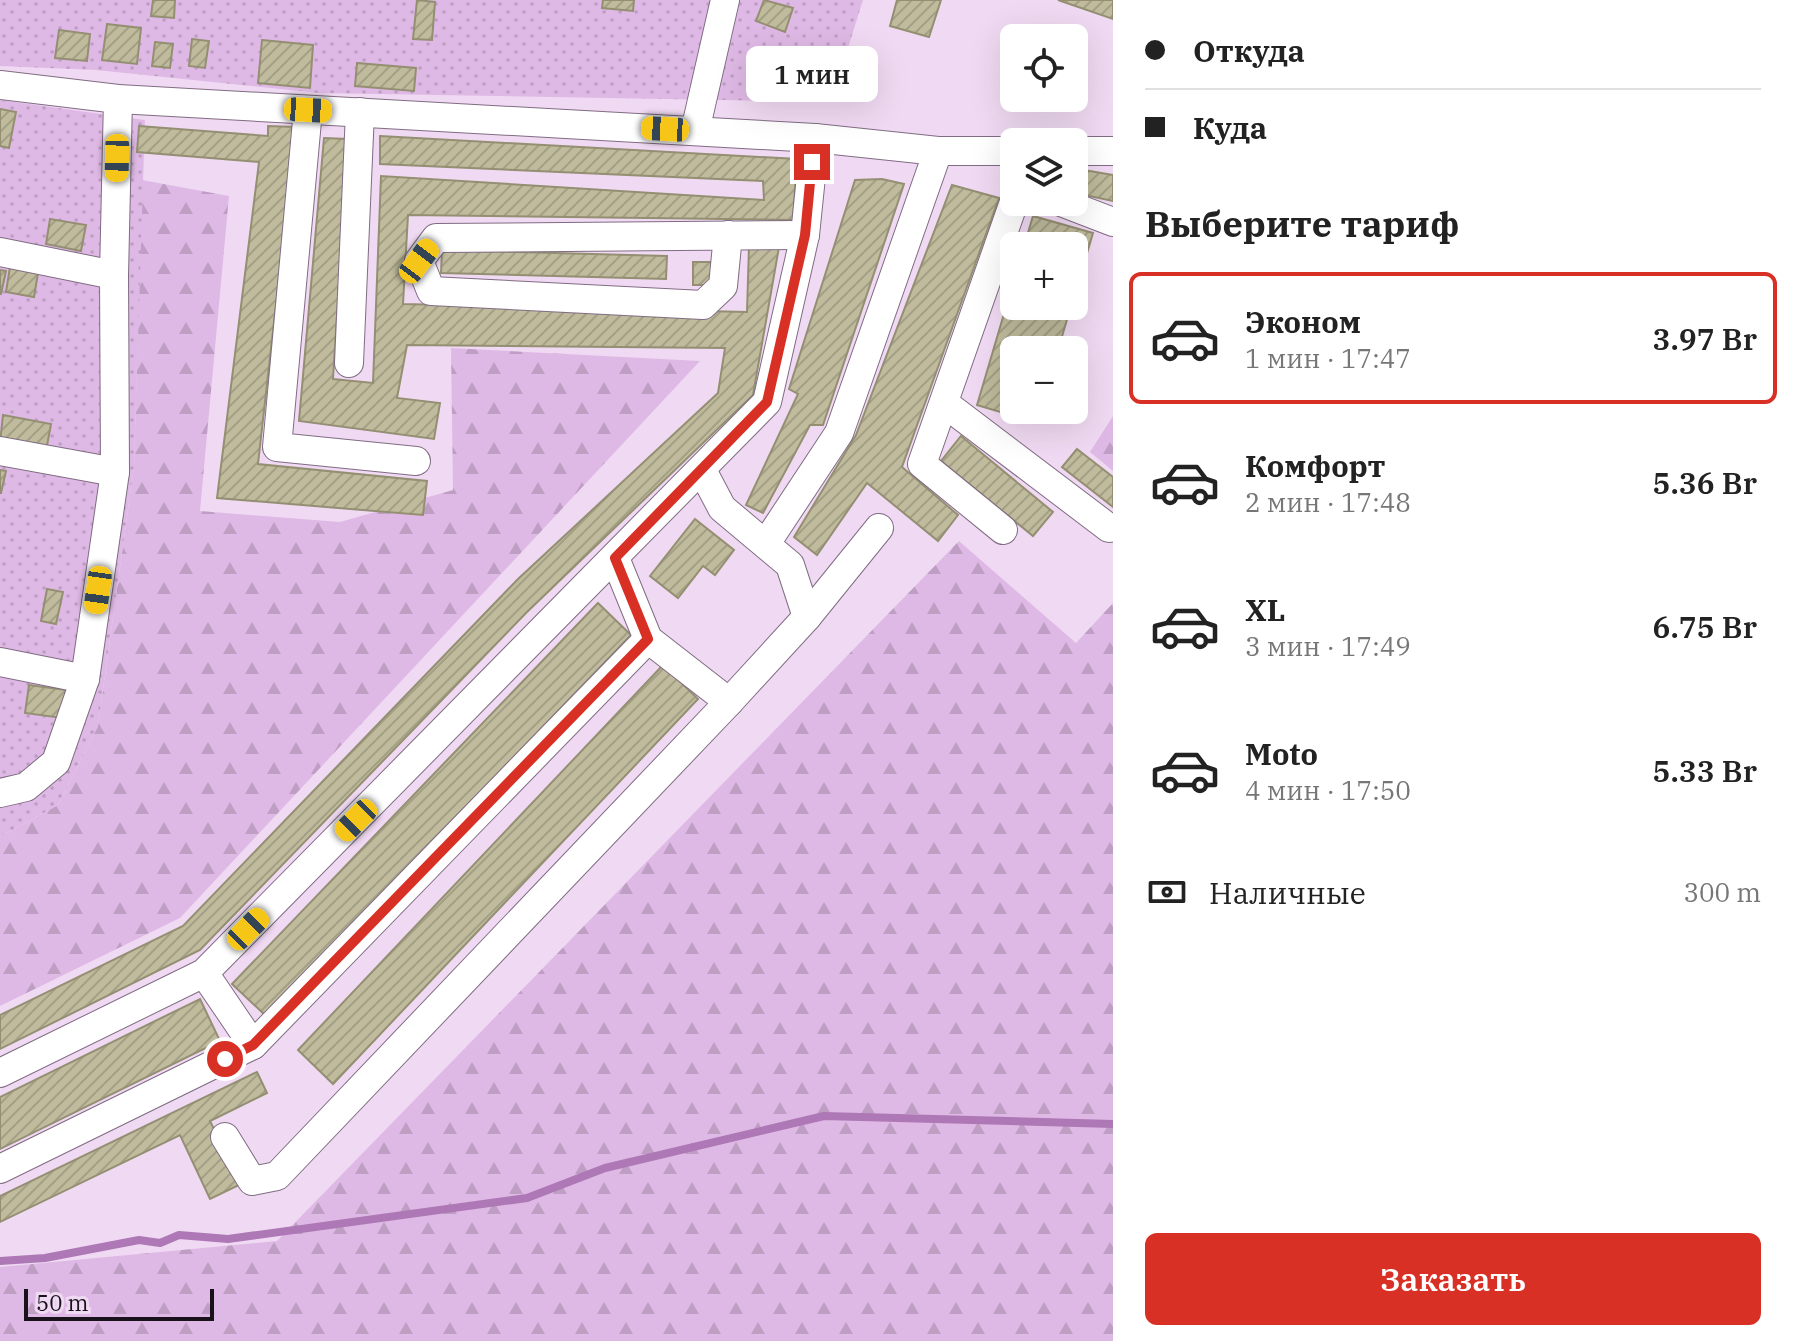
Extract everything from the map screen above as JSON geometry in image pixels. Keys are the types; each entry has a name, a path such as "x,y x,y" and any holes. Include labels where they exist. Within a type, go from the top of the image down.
{"street":[{"path":"695,131 725,0"},
{"path":"0,85 118,99 815,138 938,151 1000,151"},
{"path":"13,790 56,762 85,679 115,472 114,275 118,99"},
{"path":"308,110 277,447 416,461"},
{"path":"349,363 360,112"},
{"path":"0,1073 204,973 767,402 805,235 815,138"},
{"path":"767,542 839,433 938,151"},
{"path":"1088,151 1113,151"},
{"path":"1088,212 1113,222"},
{"path":"1003,530 922,464 1009,216"},
{"path":"728,235 723,286 703,305 431,291 419,261 436,238 728,235 805,235"},
{"path":"0,252 114,275"},
{"path":"944,403 1109,528"},
{"path":"0,451 115,472"},
{"path":"702,470 722,508 767,542 790,565 807,617"},
{"path":"225,1137 252,1181 277,1176 729,702 807,617 879,528"},
{"path":"615,558 648,639 729,702"},
{"path":"0,1169 253,1045 648,639"},
{"path":"0,662 85,679"},
{"path":"204,973 253,1045"}],"green space":[{"path":"0,0 863,0 831,102 319,93 96,70 0,66"},
{"path":"0,100 145,120 134,466 98,726 58,805 0,837"},
{"path":"142,180 229,196 200,511 340,522 453,490 451,348 700,361 180,918 0,1006 0,837 58,805 98,726 134,466"},
{"path":"1113,416 1113,471 1090,452"},
{"path":"959,541 1076,643 1113,603 1113,1341 0,1341 0,1267 277,1241"}],"building":[{"path":"153,0 175,0 174,18 151,16"},
{"path":"417,0 435,2 432,40 413,39"},
{"path":"603,0 634,0 633,11 602,8"},
{"path":"764,0 793,8 785,32 756,21"},
{"path":"897,0 941,0 929,37 890,26"},
{"path":"1058,0 1113,0 1113,19"},
{"path":"107,24 141,28 137,64 102,60"},
{"path":"59,30 90,34 87,61 55,58"},
{"path":"192,39 209,41 205,68 189,66"},
{"path":"262,40 313,45 310,88 258,83"},
{"path":"155,42 173,44 170,68 152,66"},
{"path":"357,63 416,68 414,91 355,86"},
{"path":"0,109 16,112 9,148 0,146"},
{"path":"139,126 268,136 268,126 296,127 258,464 427,481 423,515 217,498 259,162 137,152"},
{"path":"380,136 797,159 793,220 408,215 403,304 747,312 749,246 779,247 753,395 527,612 200,950 0,1049 0,1015 183,926 518,579 718,393 725,348 407,345 397,398 440,403 434,439 299,421 324,138 348,139 333,379 373,383 381,176 764,200 763,181 380,164"},
{"path":"1088,171 1113,175 1113,201 1088,196"},
{"path":"882,179 904,184 823,425 810,425 763,513 746,505 798,394 789,389 855,180"},
{"path":"952,185 999,198 902,467 958,515 938,541 867,483 817,555 794,537 856,435"},
{"path":"1033,216 1093,233 1088,250 1088,232 1028,232"},
{"path":"50,219 86,225 81,251 46,244"},
{"path":"442,250 667,256 666,279 441,273"},
{"path":"693,262 712,262 712,285 693,285"},
{"path":"10,267 38,273 34,297 6,292"},
{"path":"0,270 6,271 1,294 0,294"},
{"path":"1002,320 1067,320 1062,336 1000,336 1000,412 977,405"},
{"path":"3,415 51,424 46,451 0,443"},
{"path":"961,436 1053,512 1033,536 941,461"},
{"path":"1077,449 1113,477 1113,507 1062,467"},
{"path":"0,470 6,471 1,493 0,493"},
{"path":"695,519 734,550 715,575 703,566 678,598 650,576"},
{"path":"47,589 63,592 56,624 41,621"},
{"path":"598,603 631,635 265,1015 232,984"},
{"path":"663,665 698,699 333,1084 298,1050"},
{"path":"29,685 66,690 62,718 25,713"},
{"path":"200,999 220,1041 0,1149 0,1097"},
{"path":"257,1072 267,1093 210,1121 241,1184 210,1199 180,1135 0,1222 0,1196"}],"waterway":[{"path":"0,1261 45,1258 139,1240 160,1243 179,1235 228,1239 527,1198 605,1168 824,1116 1113,1124"}],"route":[{"path":"225,1059 253,1045 648,639 615,558 767,402 805,235 812,162"}]}
